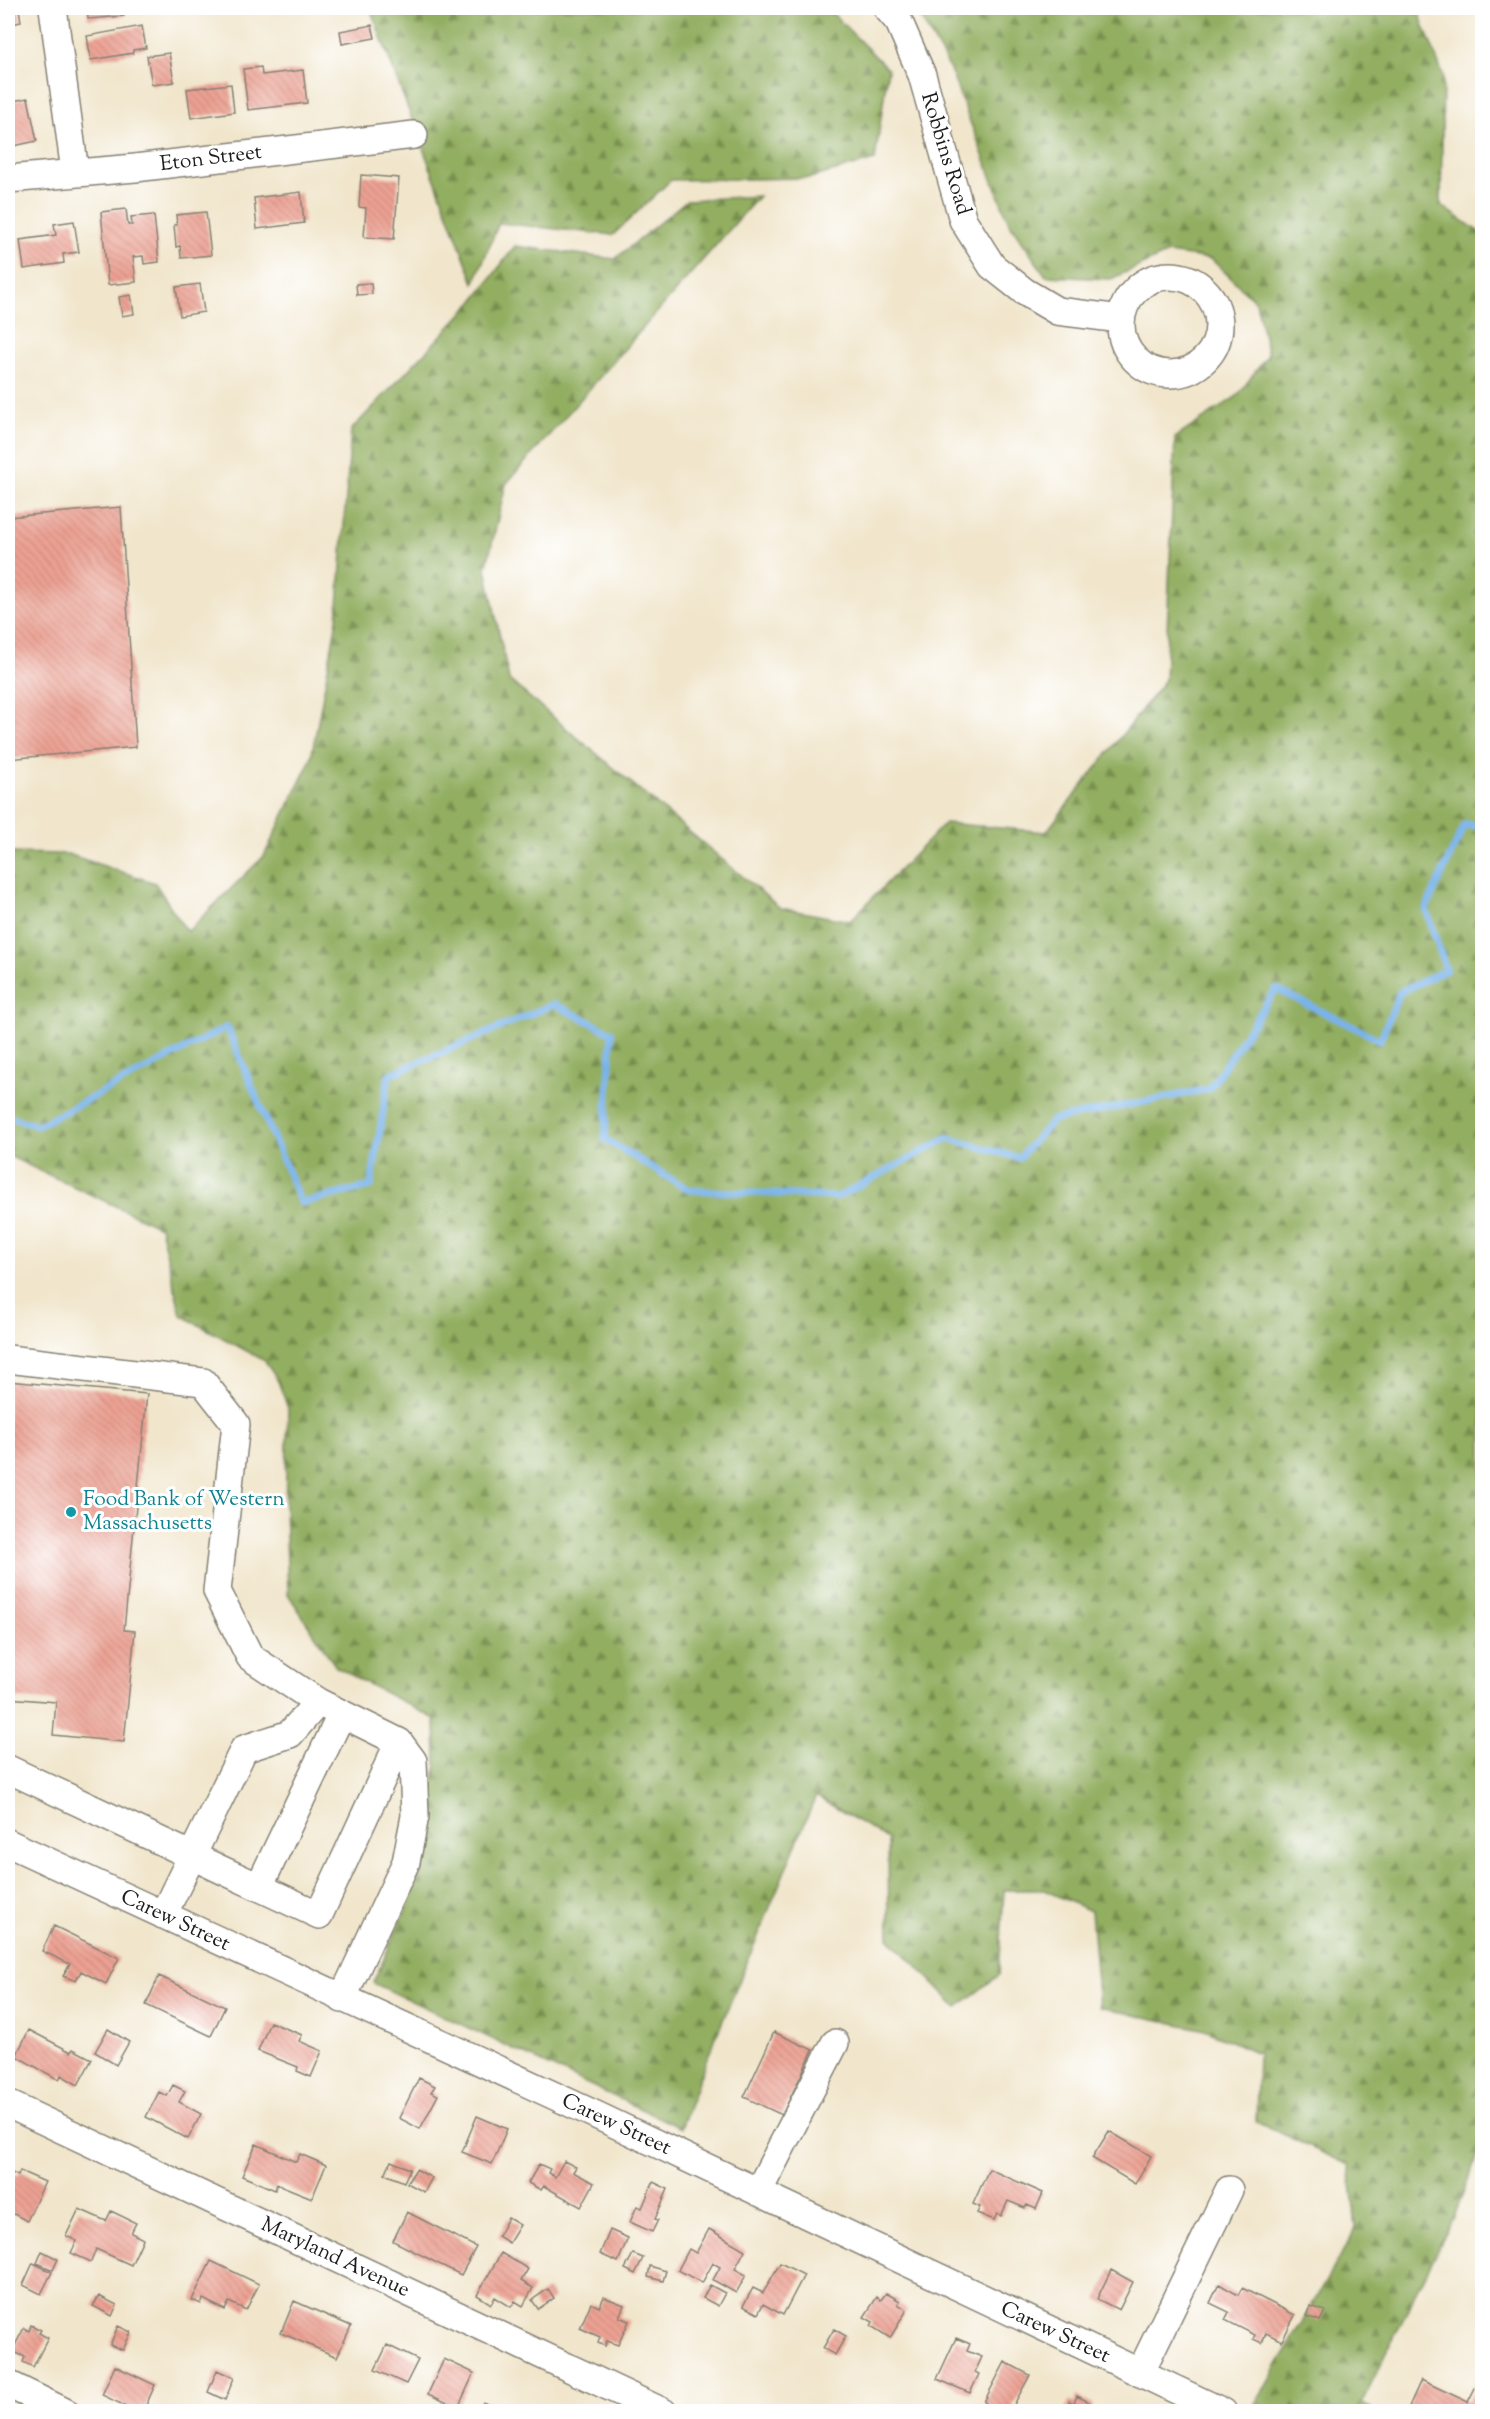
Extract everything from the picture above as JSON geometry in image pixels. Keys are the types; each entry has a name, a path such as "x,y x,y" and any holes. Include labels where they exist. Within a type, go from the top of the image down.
{"street":[{"path":"53,8 75,172"},
{"name":"Robbins Road","path":"887,8 899,22 922,75 963,220 992,266 1025,292 1057,311 1121,319"},
{"name":"Eton Street","path":"8,179 135,168 414,135"},
{"path":"8,1359 203,1382 236,1424 217,1591 250,1657 330,1709 399,1742 413,1761 415,1816 406,1862 342,1999"},
{"path":"163,1916 244,1749 290,1734 330,1709"},
{"path":"259,1887 330,1709"},
{"path":"8,1769 319,1915 399,1742"},
{"name":"Carew Street","path":"8,1843 758,2192 1223,2412"},
{"path":"758,2192 835,2043"},
{"name":"Maryland Avenue","path":"8,2104 663,2412"},
{"path":"1140,2373 1229,2190"},
{"path":"8,2384 65,2412"}],"green space":[{"path":"370,8 827,8 888,69 875,160 810,178 671,180 613,235 499,223 474,283"},
{"path":"915,8 1417,8 1443,75 1441,205 1482,234 1482,2145 1454,2217 1362,2402 1375,2411 1262,2412 1254,2407 1356,2228 1349,2165 1256,2122 1258,2053 1205,2030 1099,2007 1091,1911 1044,1890 1004,1890 999,1975 957,2007 889,1938 888,1839 816,1796 704,2066 681,2128 373,1983 416,1886 436,1766 435,1719 336,1667 288,1594 285,1506 288,1408 278,1381 265,1361 181,1315 160,1227 8,1157 8,853 68,854 155,883 187,932 264,856 311,759 337,620 351,430 473,302 515,246 615,259 687,200 759,196 506,484 486,569 509,680 780,908 850,921 945,823 1046,832 1165,680 1175,438 1237,396 1268,355 1256,302 1211,259 1168,253 1111,279 1046,276 1009,223 949,67"}],"building":[{"path":"8,8 19,8 21,22 8,25"},
{"path":"87,8 123,8 124,16 88,19"},
{"path":"372,25 375,38 342,44 340,31"},
{"path":"142,26 146,48 133,50 133,53 91,60 87,36"},
{"path":"169,53 174,82 152,85 147,56"},
{"path":"261,67 262,75 303,70 307,103 248,110 243,69"},
{"path":"231,84 234,112 191,118 187,89"},
{"path":"28,98 37,141 9,147 8,102"},
{"path":"361,175 399,178 394,239 364,237 366,208 359,207"},
{"path":"301,192 304,223 257,229 254,198"},
{"path":"126,209 128,225 132,225 131,217 154,215 159,262 144,264 143,256 133,257 136,282 108,285 101,212"},
{"path":"206,212 211,255 181,258 180,246 176,247 174,225 177,225 176,215"},
{"path":"74,221 79,252 63,254 64,263 24,269 20,240 56,235 54,224"},
{"path":"371,283 372,294 357,295 356,284"},
{"path":"200,284 204,312 180,316 176,287"},
{"path":"131,295 134,314 122,316 119,297"},
{"path":"121,507 136,747 8,759 8,517"},
{"name":"Food Bank of Western Massachusetts","path":"8,1381 147,1394 124,1630 135,1631 124,1742 53,1735 56,1702 8,1698"},
{"path":"54,1926 119,1958 106,1984 81,1971 76,1981 63,1976 70,1964 42,1951"},
{"path":"159,1976 225,2007 211,2036 146,2005"},
{"path":"270,2022 302,2035 299,2041 322,2051 311,2077 297,2071 298,2067 258,2051"},
{"path":"108,2029 129,2042 116,2065 95,2052"},
{"path":"29,2030 71,2052 73,2049 92,2059 78,2085 61,2075 59,2080 16,2056"},
{"path":"774,2032 813,2050 782,2115 744,2097"},
{"path":"419,2078 435,2086 431,2092 438,2095 420,2129 399,2118"},
{"path":"173,2085 185,2091 179,2102 201,2114 188,2139 146,2117 159,2092 167,2096"},
{"path":"477,2116 507,2129 492,2164 462,2152"},
{"path":"1109,2131 1151,2156 1135,2184 1092,2158"},
{"path":"256,2144 296,2162 300,2154 326,2165 312,2198 277,2184 275,2190 242,2176"},
{"path":"391,2161 410,2169 404,2182 385,2174"},
{"path":"564,2161 576,2167 573,2172 594,2183 581,2207 544,2186 541,2190 528,2183 539,2164 550,2169 548,2173 555,2177"},
{"path":"416,2169 432,2178 424,2192 407,2183"},
{"path":"989,2169 1043,2193 1036,2209 1027,2205 1025,2208 1008,2201 1001,2216 997,2214 994,2220 977,2213 980,2207 973,2204"},
{"path":"8,2171 18,2176 20,2171 45,2182 27,2221 8,2211"},
{"path":"653,2182 668,2189 652,2232 630,2222 637,2206 642,2208"},
{"path":"79,2209 106,2221 111,2211 136,2223 131,2233 143,2239 131,2265 96,2249 91,2262 71,2253 77,2241 66,2236"},
{"path":"407,2212 476,2247 461,2275 393,2241"},
{"path":"508,2218 520,2225 509,2243 498,2236"},
{"path":"709,2229 745,2250 735,2269 746,2275 736,2293 713,2280 720,2267 713,2263 702,2283 678,2270 689,2249 696,2253"},
{"path":"610,2230 628,2238 618,2262 600,2254"},
{"path":"42,2251 58,2259 53,2270 37,2263"},
{"path":"501,2253 528,2269 521,2281 533,2288 523,2306 515,2301 511,2307 495,2297 491,2304 477,2295"},
{"path":"633,2254 643,2258 635,2274 625,2269"},
{"path":"211,2261 259,2284 246,2310 229,2302 225,2310 203,2299 201,2304 192,2300"},
{"path":"33,2263 52,2272 41,2294 23,2285"},
{"path":"780,2263 804,2275 783,2315 763,2304 758,2314 743,2306 753,2288 763,2293"},
{"path":"650,2266 666,2271 663,2281 648,2277"},
{"path":"1111,2270 1133,2282 1119,2310 1097,2299"},
{"path":"1219,2284 1238,2295 1242,2288 1295,2315 1282,2341 1266,2333 1262,2343 1253,2339 1255,2335 1225,2320 1229,2312 1210,2303"},
{"path":"710,2285 725,2293 718,2306 703,2298"},
{"path":"548,2289 554,2298 538,2309 532,2300"},
{"path":"886,2293 900,2301 898,2304 907,2310 890,2338 871,2326 873,2322 864,2317 877,2297 881,2300"},
{"path":"99,2296 117,2305 112,2316 93,2306"},
{"path":"604,2297 624,2305 619,2317 629,2321 618,2345 607,2341 605,2346 598,2343 600,2337 580,2328 591,2303 599,2307"},
{"path":"294,2301 351,2326 337,2357 281,2333"},
{"path":"1311,2306 1325,2311 1320,2321 1307,2316"},
{"path":"31,2325 41,2330 39,2333 48,2338 33,2367 23,2362 25,2357 12,2351 24,2328 29,2331"},
{"path":"118,2326 131,2332 123,2350 110,2345"},
{"path":"834,2329 846,2336 835,2355 823,2348"},
{"path":"956,2338 970,2344 967,2351 982,2357 975,2372 979,2374 970,2393 937,2379"},
{"path":"387,2345 418,2360 406,2384 375,2370"},
{"path":"444,2359 474,2373 458,2408 428,2394"},
{"path":"1005,2362 1030,2375 1010,2412 1003,2412 984,2402"},
{"path":"115,2366 155,2385 143,2412 138,2412 102,2395"},
{"path":"217,2370 234,2378 225,2400 208,2392"},
{"path":"1421,2380 1468,2402 1479,2380 1482,2381 1482,2412 1414,2412 1408,2409"},
{"path":"1077,2396 1093,2404 1091,2409 1096,2412 1064,2412 1069,2401 1074,2403"},
{"path":"483,2402 504,2412 479,2412"},
{"path":"513,2404 529,2412 509,2412"}],"waterway":[{"path":"8,1116 37,1126 227,1027 301,1203 371,1186 389,1075 554,1004 612,1033 605,1139 689,1190 838,1197 948,1138 1019,1158 1053,1120 1209,1089 1276,989 1380,1040 1400,992 1446,970 1426,909 1465,824 1482,827"}],"place":[{"name":"Food Bank of Western Massachusetts","path":"71,1512"}]}
